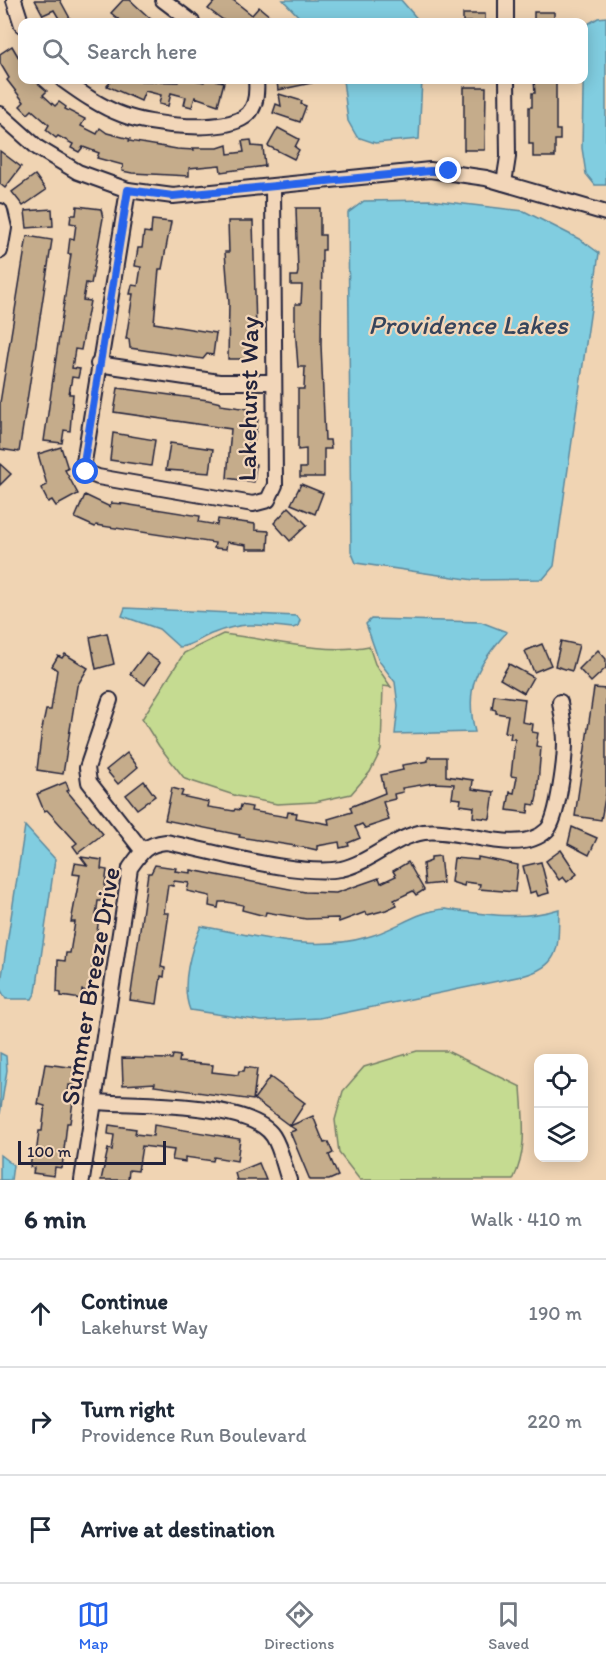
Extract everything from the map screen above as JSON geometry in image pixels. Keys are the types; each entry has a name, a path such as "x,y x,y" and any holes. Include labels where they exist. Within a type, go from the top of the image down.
{"street":[{"path":"14,0 18,18"},
{"path":"163,0 187,18"},
{"path":"506,0 506,18"},
{"path":"69,84 122,115 156,124 203,125 231,124 249,114 257,93 256,84"},
{"path":"504,183 508,157 507,84"},
{"path":"0,114 38,148 78,172 128,190 173,196 430,171 468,174 606,213"},
{"name":"Lakehurst Way","path":"128,190 98,364 84,462 86,472 98,477 254,504 268,500 274,485 273,187"},
{"path":"0,211 4,228 0,251"},
{"path":"98,364 219,382 272,382"},
{"path":"110,700 87,768 89,782 142,850"},
{"name":"Summer Breeze Drive","path":"82,1180 130,868 142,850 152,843 166,842 315,870 341,869 357,864 399,841 424,832 518,843 537,839 549,828 555,812 565,744 560,702"},
{"path":"94,1101 182,1107 252,1119 273,1136 289,1180"}],"green space":[{"path":"223,634 333,649 369,646 375,664 391,687 383,686 381,750 370,772 351,794 315,802 277,804 237,796 185,779 159,746 142,719 184,653"},
{"path":"417,1051 447,1051 521,1087 523,1146 513,1180 360,1180 339,1153 335,1120 343,1091 364,1067"}],"water":[{"path":"283,0 401,0 417,18 300,18"},
{"path":"606,17 606,185 595,185 586,174 582,148 583,84 588,84 588,24 598,18"},
{"path":"343,84 422,84 419,139 375,143 357,137 348,121"},
{"name":"Providence Lakes","path":"430,200 524,211 581,240 599,253 554,566 543,579 474,580 356,563 351,551 348,213 364,201"},
{"path":"125,608 297,616 300,620 298,626 293,628 253,625 225,629 179,647 159,629 122,616"},
{"path":"371,619 481,622 507,632 481,666 472,689 471,702 475,732 395,734 398,706 395,682 379,661 366,624"},
{"path":"25,826 55,859 36,992 32,999 6,999 0,989"},
{"path":"559,909 555,953 545,967 522,976 320,1018 262,1021 190,1010 186,978 190,956 201,926 284,941 346,942 377,934 434,910 517,916"},
{"path":"0,1053 6,1056 7,1070 0,1114"},
{"path":"0,1155 13,1165 11,1180 0,1180"}],"building":[{"path":"35,0 60,0 70,18 59,18 54,10 43,15"},
{"path":"123,0 130,0 150,18 117,18 111,13"},
{"path":"216,0 233,0 252,15 259,7 271,17 220,18 208,9"},
{"path":"534,12 554,12 554,18 534,18"},
{"path":"463,14 485,14 485,18 463,18"},
{"path":"12,46 18,56 18,84 39,84 47,91 43,95 55,106 59,102 66,107 65,109 85,119 81,126 97,134 100,128 107,133 130,139 129,141 177,149 194,150 193,148 218,148 227,145 228,154 244,152 242,141 251,140 252,146 263,147 265,166 221,172 220,165 189,168 189,176 122,171 123,165 97,158 99,153 83,147 79,152 71,148 73,144 58,136 56,138 46,130 49,125 32,110 28,114 20,106 24,102 7,80 9,78 0,63 0,54"},
{"path":"108,84 223,84 218,105 195,97 192,107 184,105 186,97 171,93 168,106 159,104 161,95 145,91 141,101 107,86"},
{"path":"277,84 307,84 278,90"},
{"path":"534,84 556,84 556,130 560,130 560,140 555,140 555,157 533,157 533,144 529,144 529,107 532,107 532,93 535,93"},
{"path":"464,87 486,87 485,150 464,150"},
{"path":"279,94 302,101 301,104 306,106 300,122 273,113 276,104 281,106"},
{"path":"278,128 299,139 295,147 299,150 294,159 268,146"},
{"path":"0,151 21,167 5,188 0,184"},
{"path":"35,175 46,190 23,206 12,192"},
{"path":"77,206 101,209 103,218 91,284 86,283 83,300 90,301 81,350 75,349 72,368 80,369 78,378 72,377 69,394 73,394 70,431 64,430 62,443 44,441 71,254 68,254 70,238 74,239 76,224 70,223 71,215 76,215"},
{"path":"296,208 320,208 320,235 325,235 325,250 322,250 321,345 325,440 330,440 331,449 324,449 324,477 300,477 300,468 306,468 306,449 298,450 298,389 304,389 305,367 298,367 295,327 295,304 301,304 302,285 291,285 291,276 297,276 298,272"},
{"path":"52,209 53,226 27,228 25,211"},
{"path":"152,220 171,222 162,269 159,269 154,323 216,333 213,355 207,354 203,359 130,348 129,339 126,339 133,294 130,294 132,285 138,286 141,267 135,266 138,248 142,248 144,232 151,233"},
{"path":"228,221 253,221 256,330 253,359 228,359 229,303 225,252 229,252"},
{"path":"27,236 52,240 19,452 0,449 0,403"},
{"path":"118,388 208,400 221,403 220,405 255,410 258,419 254,442 248,441 245,462 256,464 254,482 227,478 231,429 114,412"},
{"path":"113,433 155,440 151,466 110,460"},
{"path":"170,443 213,449 210,473 166,470"},
{"path":"61,447 68,469 65,470 78,494 56,506 52,500 48,502 41,488 47,485 38,454"},
{"path":"0,464 11,474 0,485"},
{"path":"301,484 323,493 315,514 291,504"},
{"path":"85,495 110,507 111,503 124,504 200,516 199,522 217,525 218,519 255,524 255,530 269,531 268,549 246,549 246,545 227,542 226,549 214,548 215,543 96,525 95,527 75,518"},
{"path":"289,507 307,525 290,541 274,523"},
{"path":"107,633 114,664 96,669 90,637"},
{"path":"561,641 579,645 572,671 555,666"},
{"path":"542,644 551,665 534,672 525,651"},
{"path":"598,650 606,659 606,668 591,682 579,669"},
{"path":"146,653 160,663 145,685 130,674"},
{"path":"65,654 88,668 77,686 63,774 37,770 42,729 46,710 51,710 57,670 52,666 58,656 62,658"},
{"path":"509,664 533,677 524,693 500,679"},
{"path":"594,688 606,689 606,793 601,820 575,816"},
{"path":"494,695 525,699 522,722 533,724 532,732 538,733 536,746 541,747 537,796 535,805 529,804 528,813 507,810 510,792 514,793 517,777 511,776 515,739 510,739 511,733 505,732 508,715 496,713 496,710 492,709"},
{"path":"127,753 138,767 118,784 106,770"},
{"path":"428,757 446,757 446,776 473,780 472,789 494,792 490,819 473,817 474,807 460,805 461,799 452,798 454,784 433,783 402,788 403,792 394,794 395,799 383,802 389,820 365,828 362,824 355,827 360,838 348,843 349,846 340,848 339,842 317,846 317,850 239,837 240,835 165,820 172,788 183,791 181,796 209,802 208,807 234,811 235,809 240,810 241,805 252,807 251,811 287,817 288,812 297,813 296,818 329,824 328,819 352,812 350,807 385,793 381,775 403,770 402,765 428,761"},
{"path":"144,781 155,796 137,809 126,795"},
{"path":"66,782 69,790 67,791 103,834 78,853 73,846 77,843 47,810 44,811 37,794"},
{"path":"572,827 597,838 589,855 568,844"},
{"path":"561,850 577,874 567,882 563,877 559,880 546,861"},
{"path":"440,856 443,883 425,885 423,864 431,861 431,857"},
{"path":"81,857 102,860 101,869 107,870 103,901 98,901 96,916 99,917 89,991 82,990 81,999 61,996 61,993 57,992 58,960 65,961 66,953 70,953 75,922 71,922 80,875 73,874 75,863 87,865"},
{"path":"478,857 518,865 515,892 479,889 480,884 465,882 464,886 451,882 454,858 478,860"},
{"path":"408,862 424,890 416,895 413,891 394,900 397,905 386,910 367,915 366,912 339,922 338,918 306,919 266,912 265,916 242,910 243,905 227,902 219,902 218,908 209,906 210,896 187,891 189,883 174,881 173,886 168,885 164,913 169,913 161,967 165,968 164,977 161,976 157,1004 130,1000 148,873 151,873 155,865 176,868 175,871 191,873 191,870 305,892 336,893 379,878 381,883 396,876 393,871"},
{"path":"541,862 549,893 538,896 536,891 530,893 523,866"},
{"path":"173,1055 180,1056 179,1062 213,1065 212,1072 238,1075 239,1071 244,1071 245,1067 257,1069 253,1100 154,1086 155,1083 123,1085 122,1058 172,1059"},
{"path":"45,1064 77,1068 74,1085 69,1085 67,1100 73,1101 70,1123 67,1123 62,1168 55,1167 54,1176 33,1173 34,1168 30,1167 32,1155 36,1155 39,1131 42,1131 45,1106 38,1104"},
{"path":"270,1077 305,1103 290,1126 254,1099"},
{"path":"313,1116 324,1143 328,1142 333,1153 329,1155 338,1176 329,1180 310,1180 290,1132 296,1130 290,1126"},
{"path":"109,1125 136,1129 135,1134 153,1136 154,1125 240,1139 237,1161 214,1157 213,1161 185,1157 185,1162 172,1160 174,1150 142,1146 138,1171 129,1170 128,1180 101,1180 108,1149 112,1150 114,1135 108,1134"},
{"path":"259,1163 266,1180 237,1180 235,1173"}],"route":[{"path":"86,472 84,462 98,364 128,190 173,196 449,171"}]}
